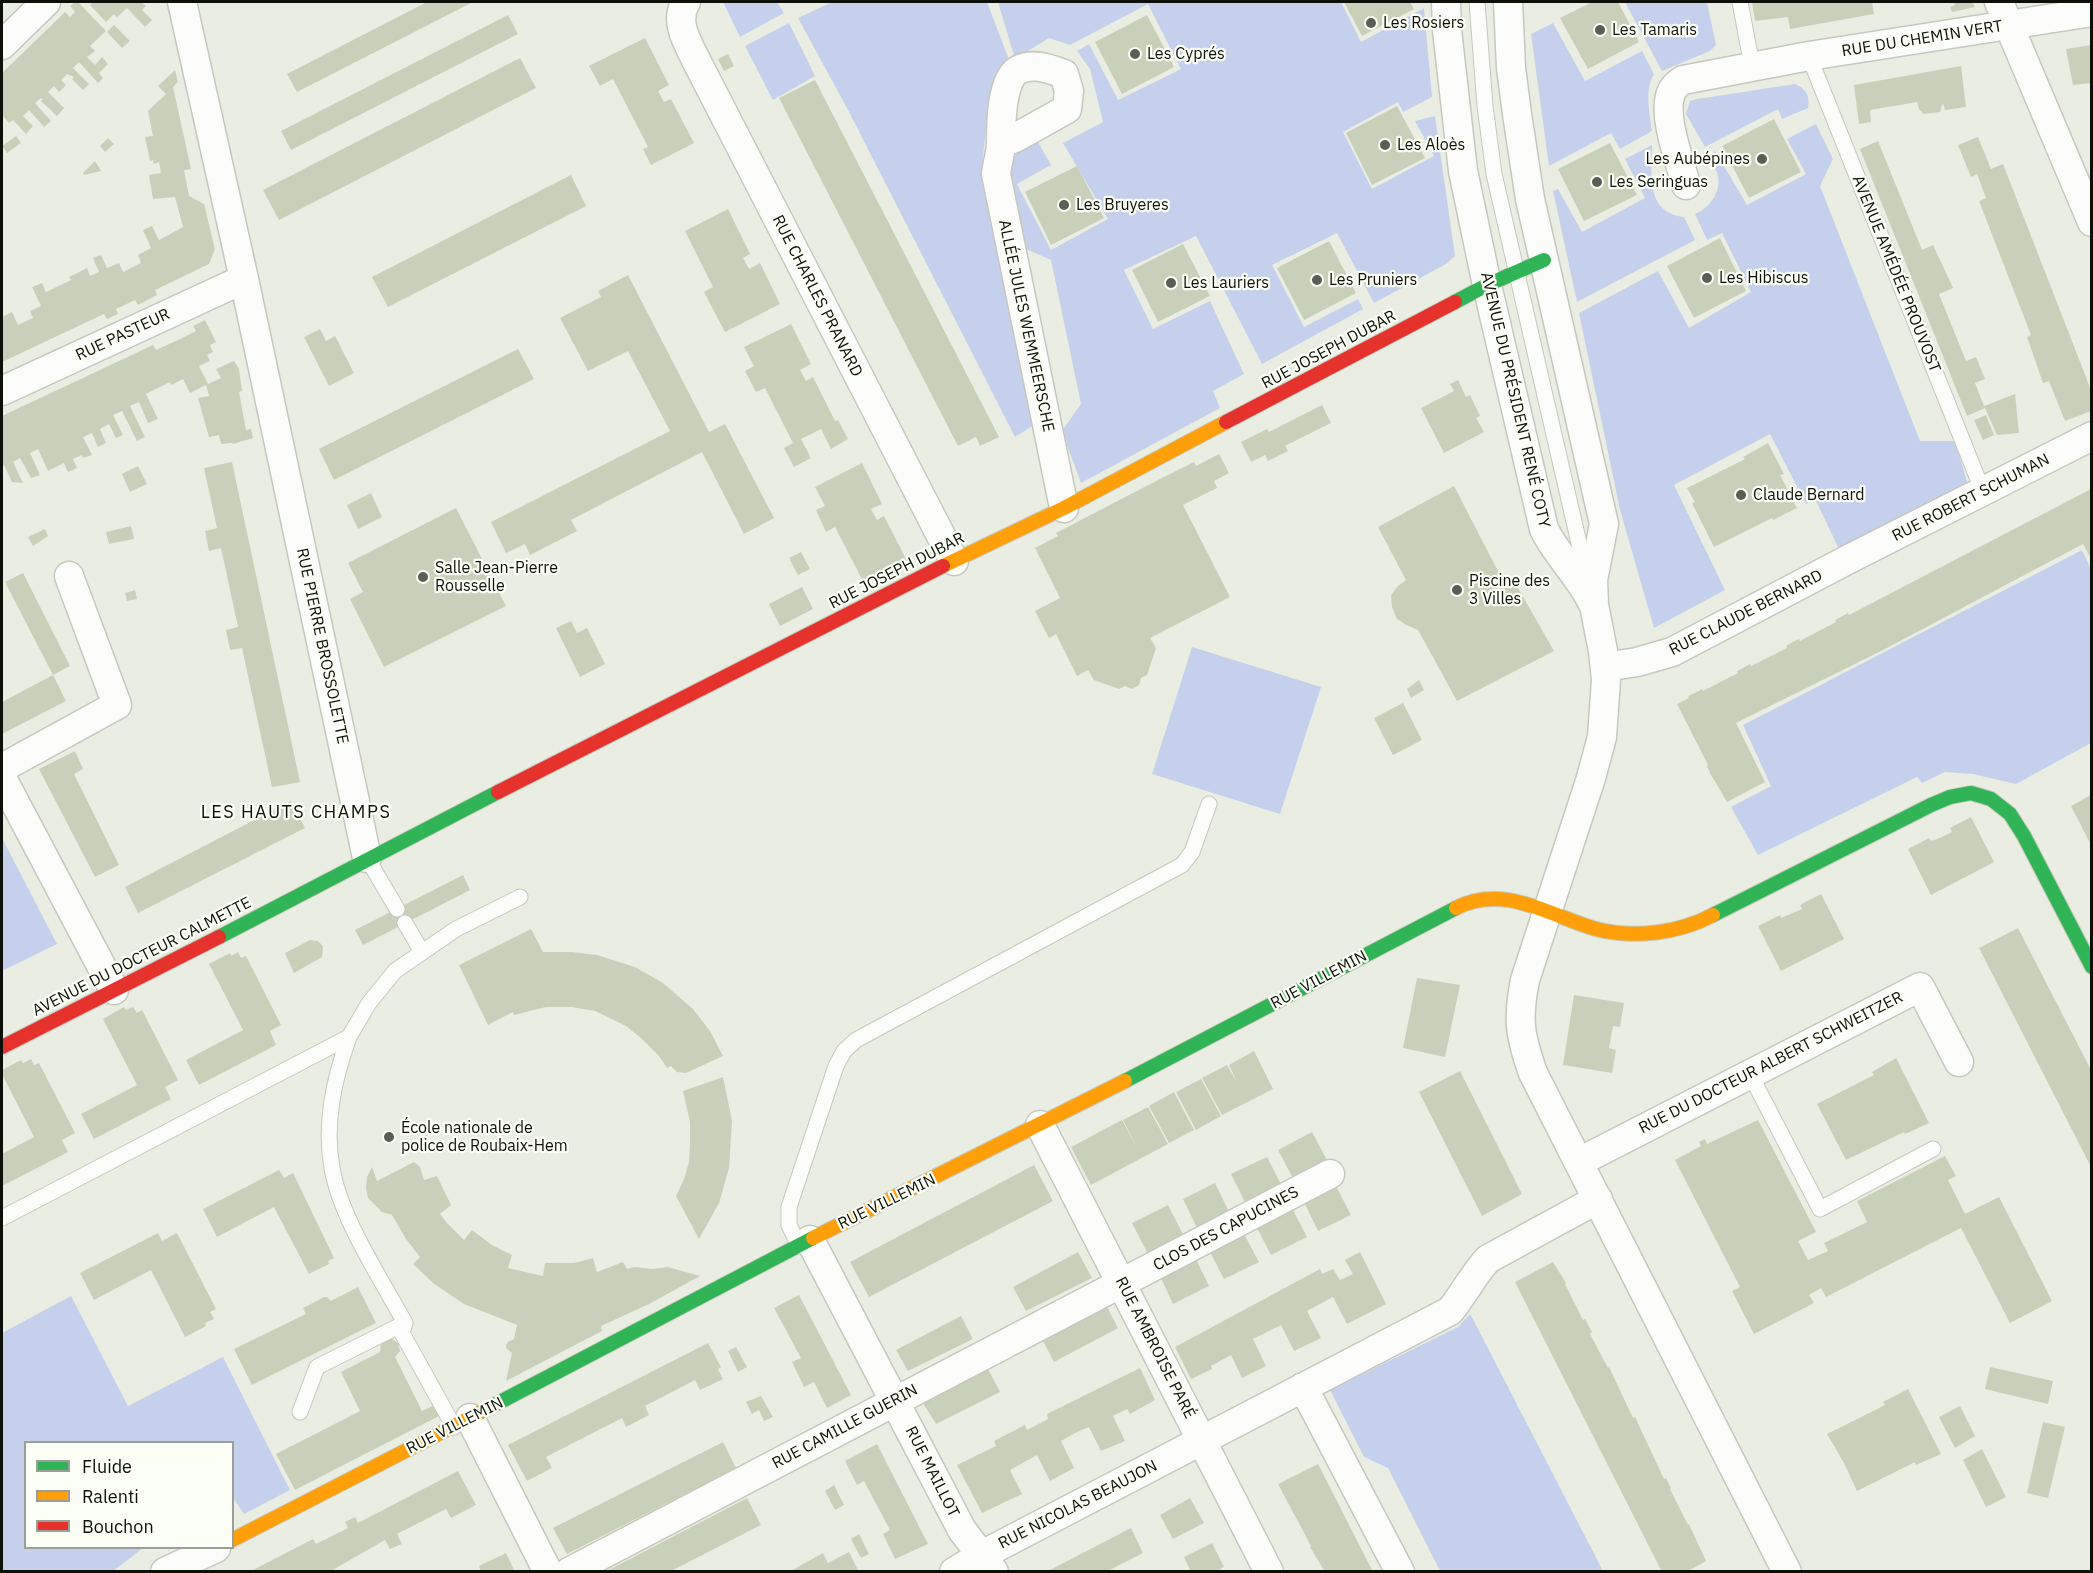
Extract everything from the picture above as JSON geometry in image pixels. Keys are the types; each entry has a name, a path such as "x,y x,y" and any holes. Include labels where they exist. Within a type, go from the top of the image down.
{"street":[{"path":"2,45 46,2"},
{"name":"RUE PIERRE BROSSOLETTE","path":"182,2 244,279 367,858"},
{"name":"AVENUE DU PRÉSIDENT RENÉ COTY","path":"1446,2 1447,30 1463,171 1544,529 1553,547 1580,579 1594,605"},
{"path":"1508,2 1512,68 1530,199 1603,512 1602,539 1594,565 1593,580 1594,605 1605,667 1605,712 1599,751 1525,980 1520,1007 1523,1046 1533,1073 1787,1572"},
{"name":"RUE CHARLES PRANARD","path":"679,11 701,71 954,561"},
{"name":"RUE DU CHEMIN VERT","path":"1686,185 1670,122 1669,109 1671,91 1683,80 1809,56 2004,13 2091,12"},
{"path":"2004,13 2091,222"},
{"name":"ALLÉE JULES WEMMEERSCHE","path":"1001,144 997,165 997,185 1064,508"},
{"name":"RUE JOSEPH DUBAR","path":"265,913 367,858 954,561 1064,508 1487,285 1544,261"},
{"name":"RUE PASTEUR","path":"2,391 244,279"},
{"name":"RUE ROBERT SCHUMAN","path":"1850,559 2091,436"},
{"name":"RUE CLAUDE BERNARD","path":"1605,667 1644,661 1672,652 1850,559"},
{"path":"2,768 117,705 69,576"},
{"path":"2,778 114,990"},
{"name":"RUE VILLEMIN","path":"234,1539 462,1423 805,1243 1040,1125 1478,899 1497,899 1524,905 1599,930 1620,933 1677,929 1698,923 1903,818 1950,797 1971,793 1992,799 2010,814 2024,836 2091,967"},
{"name":"AVENUE DU DOCTEUR CALMETTE","path":"2,1047 265,913"},
{"name":"RUE DU DOCTEUR ALBERT SCHWEITZER","path":"1579,1162 1920,987 1959,1062"},
{"name":"RUE AMBROISE PARÉ","path":"1040,1125 1269,1572"},
{"name":"CLOS DES CAPUCINES","path":"1121,1283 1330,1174"},
{"name":"RUE NICOLAS BEAUJON","path":"954,1572 987,1564 1202,1441 1450,1311 1488,1259 1598,1199"},
{"name":"RUE MAILLOT","path":"805,1243 896,1400 962,1530 987,1564"},
{"name":"RUE CAMILLE GUERIN","path":"569,1572 1121,1283"},
{"path":"1303,1387 1400,1572"},
{"path":"462,1423 548,1572"},
{"path":"165,1572 214,1549"}],"lane":[{"path":"1477,2 1488,132 1494,174 1594,605"},
{"path":"1740,2 1752,66"},
{"name":"AVENUE AMÉDÉE PROUVOST","path":"1809,56 1983,492"},
{"path":"805,1243 789,1225 789,1207 836,1066 844,1051 856,1041 1182,865 1192,852 1209,804"},
{"path":"367,858 397,909"},
{"path":"462,1423 402,1333 405,1323 345,1212 332,1168 329,1111 339,1065 349,1037 369,1003 395,971 456,929 520,897"},
{"path":"405,923 422,952"},
{"path":"2,1218 349,1037"},
{"path":"1750,1074 1820,1209 1933,1149"},
{"path":"300,1412 316,1366 405,1323"}],"shaded area":[{"path":"723,2 777,2 784,13 740,37"},
{"path":"832,2 987,2 1011,65 987,119 983,157 1037,423 1015,437 848,110 798,18"},
{"path":"998,2 1341,2 1361,42 1424,8 1432,97 1403,112 1398,102 1343,132 1372,189 1434,156 1415,121 1435,116 1455,256 1446,264 1374,303 1337,233 1272,265 1304,327 1358,299 1363,309 1262,364 1196,236 1124,270 1153,329 1210,301 1244,374 1213,391 1220,408 1081,483 1062,431 1081,404 1051,260 1024,248 1008,191 1012,158 1034,135 1051,165 1017,184 1051,250 1108,219 1063,143 1103,122 1090,69 1077,51 1089,44 1118,100 1181,69 1148,4 1070,45 1049,38 1015,59"},
{"path":"1625,2 1707,2 1716,45 1710,51 1662,71"},
{"path":"789,23 815,76 773,100 745,46"},
{"path":"1553,23 1585,81 1642,51 1654,74 1648,95 1652,131 1620,149 1611,133 1549,166 1531,34"},
{"path":"1795,84 1807,94 1808,108 1782,119 1778,109 1705,147 1686,114 1690,101 1697,99"},
{"path":"1816,124 1833,159 1820,186 1920,441 1955,441 1968,485 1839,549 1815,499 1806,504 1770,434 1674,485 1725,590 1654,628 1620,510 1579,313 1658,271 1689,328 1751,292 1722,233 1707,240 1695,214 1710,203 1717,192 1717,173 1707,156 1715,151 1747,205 1806,174 1787,139"},
{"path":"1652,145 1652,180 1657,200 1671,214 1684,217 1695,240 1577,302 1553,191 1558,189 1582,232 1645,198 1625,159"},
{"path":"2082,550 2091,569 2091,743 2016,784 1973,774 1945,772 1922,783 1917,777 1758,855 1731,807 1771,786 1743,725"},
{"path":"1192,647 1321,687 1280,814 1152,774"},
{"path":"2,838 57,944 2,971"},
{"path":"71,1296 128,1406 223,1357 290,1490 244,1514 234,1499 234,1441 24,1441 24,1549 142,1549 113,1571 2,1571 2,1333"},
{"path":"1470,1314 1603,1571 1440,1571 1388,1468 1364,1457 1330,1390 1458,1327"}],"building":[{"path":"78,2 106,31 90,46 95,51 87,57 95,65 102,57 108,64 99,73 103,78 98,83 79,62 73,68 89,84 83,90 72,79 74,77 67,74 61,80 66,85 59,92 54,86 48,92 64,108 57,116 41,101 43,99 41,98 35,103 51,121 44,127 29,110 23,116 33,126 26,134 13,120 9,123 2,115 2,73 65,12 70,17 75,12 70,6"},
{"path":"93,2 141,2 146,6 142,10 152,20 145,27 127,8 117,17 114,14 106,22 90,5"},
{"path":"427,2 473,2 297,92 287,74"},
{"name":"Les Rosiers","path":"1344,2 1410,2 1414,9 1362,36"},
{"name":"Les Tamaris","path":"1592,2 1618,2 1639,42 1588,69 1560,18"},
{"path":"1752,2 1872,2 1874,14 1790,29 1788,17 1755,21"},
{"path":"1954,2 1972,2 1975,7 1952,12 1950,7 1955,5"},
{"path":"508,15 518,34 291,150 281,131"},
{"name":"Les Cyprés","path":"1147,15 1174,67 1122,94 1095,42"},
{"path":"114,25 130,41 122,48 107,32"},
{"path":"645,38 669,85 658,91 664,102 671,99 694,143 651,165 643,149 648,147 613,79 600,86 589,66"},
{"path":"2091,45 2091,83 2073,85 2066,49"},
{"path":"728,54 734,66 724,71 718,59"},
{"path":"520,58 536,88 279,220 263,190"},
{"path":"1961,66 1966,107 1945,110 1943,103 1940,112 1924,114 1917,102 1870,110 1871,122 1859,124 1854,85"},
{"path":"175,70 178,82 173,87 191,169 184,170 189,196 204,204 215,249 209,264 155,290 157,295 138,305 135,300 116,309 118,314 107,319 104,314 2,362 2,317 12,312 18,325 33,318 30,311 41,306 32,287 42,283 46,292 71,280 69,277 87,268 90,276 99,272 93,258 101,255 107,268 119,263 123,272 141,263 138,255 151,248 143,230 152,226 159,240 183,227 175,197 153,199 149,175 161,173 159,162 154,164 153,160 150,161 145,137 153,136 148,111 166,94 158,86"},
{"path":"815,80 999,437 980,446 976,437 958,446 779,98"},
{"name":"Les Aloès","path":"1397,106 1425,158 1372,185 1346,133"},
{"name":"Les Aubépines","path":"1774,119 1801,172 1749,198 1722,146"},
{"path":"16,136 21,143 7,153 2,146"},
{"path":"1978,137 1991,169 2003,164 2091,390 2091,411 2065,421 2049,381 2043,383 2027,337 2031,335 1979,201 1986,198 1977,174 1971,177 1958,145"},
{"path":"108,138 114,144 105,152 100,146"},
{"path":"1878,141 1922,250 1933,245 1953,288 1939,294 1966,361 1976,357 1985,379 1975,383 1984,406 2015,394 2019,433 1997,435 1985,408 1967,416 1860,149"},
{"name":"Les Seringuas","path":"1610,143 1637,195 1584,221 1558,169"},
{"path":"95,161 101,171 84,175 83,173"},
{"name":"Les Bruyeres","path":"1077,166 1104,218 1051,245 1025,192"},
{"path":"571,175 586,206 388,307 372,277"},
{"path":"728,209 750,254 743,258 749,269 760,263 780,304 725,332 704,292 713,287 685,231"},
{"name":"Les Hibiscus","path":"1720,238 1746,291 1694,318 1667,266"},
{"name":"Les Pruniers","path":"1329,241 1356,293 1304,320 1277,268"},
{"name":"Les Lauriers","path":"1183,244 1210,296 1158,322 1132,270"},
{"path":"628,275 709,432 725,424 774,518 744,534 702,452 571,520 577,531 530,555 525,544 506,553 491,522 670,431 628,351 588,371 560,318 601,297 598,291"},
{"path":"205,320 216,342 210,345 213,352 207,355 210,361 199,366 208,384 190,393 183,379 171,385 170,382 146,394 158,419 148,423 139,402 130,406 145,437 137,441 122,411 113,415 123,435 116,438 109,424 100,429 106,443 98,447 92,433 83,437 92,455 83,458 82,455 73,459 77,468 68,472 64,463 48,471 38,449 30,453 40,475 31,478 20,458 13,462 23,483 12,482 4,465 2,466 2,416 153,345 156,350 176,341 196,331 193,326"},
{"path":"791,324 811,364 800,370 806,381 813,377 835,421 838,420 848,439 831,449 821,429 801,439 811,458 794,467 784,448 793,443 765,388 756,392 745,371 754,366 744,347"},
{"path":"320,329 326,341 335,336 354,373 329,386 304,337"},
{"path":"518,349 534,379 334,480 319,449"},
{"path":"234,361 239,369 242,391 239,392 246,430 251,429 253,438 233,444 221,444 219,435 209,437 198,398 209,396 206,385 221,378 216,369"},
{"path":"1458,380 1466,397 1470,395 1480,416 1476,418 1484,432 1444,453 1421,408 1454,391 1450,384"},
{"path":"1322,405 1331,423 1285,446 1288,451 1268,461 1265,455 1251,462 1241,442 1267,429 1269,432"},
{"path":"1986,415 1994,435 1983,440 1974,420"},
{"name":"Claude Bernard","path":"1768,443 1784,474 1780,475 1797,508 1714,547 1687,488 1745,459 1743,457"},
{"path":"1219,454 1229,473 1214,481 1217,488 1183,505 1230,597 1150,638 1156,648 1147,675 1141,678 1139,685 1132,689 1125,686 1119,689 1094,680 1088,670 1077,676 1056,634 1049,638 1035,611 1060,598 1035,548 1058,536 1056,533 1156,481 1194,462 1196,466"},
{"path":"232,462 300,782 272,787 242,648 230,650 226,630 238,627 221,548 209,551 205,531 217,528 204,468"},
{"path":"862,463 882,504 871,509 877,520 884,516 907,561 864,583 835,527 826,532 816,510 825,506 815,487"},
{"path":"138,466 147,484 130,492 122,474"},
{"name":"Piscine des 3 Villes","path":"1454,486 1500,575 1514,581 1554,651 1457,701 1418,630 1397,619 1392,607 1391,595 1406,580 1378,527"},
{"path":"2091,489 2091,559 2083,544 1883,650 1736,723 1765,782 1727,802 1710,773 1677,704 1689,698 1688,696 1702,689 1703,691 1738,673 1737,671 1750,664 1751,666 1787,648 1786,646 1836,622 1835,620 1848,613 1849,615"},
{"path":"371,493 382,517 358,529 347,505"},
{"name":"Salle Jean-Pierre Rousselle","path":"456,508 506,606 384,667 350,599 363,592 348,563"},
{"path":"131,526 134,539 109,544 106,532"},
{"path":"45,529 48,536 33,546 28,537"},
{"path":"801,552 810,569 798,575 789,558"},
{"path":"23,573 70,666 53,675 5,582"},
{"path":"802,587 813,609 780,626 769,604"},
{"path":"135,590 137,599 127,601 125,593"},
{"path":"571,621 577,633 587,628 605,664 580,677 556,628"},
{"path":"53,675 66,701 2,734 2,702"},
{"path":"1419,680 1424,690 1411,698 1407,689"},
{"path":"1403,703 1422,740 1393,755 1374,718"},
{"path":"75,751 83,769 74,774 119,865 95,877 39,769"},
{"path":"2091,795 2091,845 2071,806"},
{"path":"291,801 305,828 138,913 125,887"},
{"path":"1971,817 1994,862 1931,895 1908,849 1929,838 1931,841 1952,832 1950,828"},
{"path":"463,875 470,890 363,945 355,930"},
{"path":"1821,894 1844,939 1781,971 1758,926 1780,915 1781,918 1802,909 1800,905"},
{"path":"2018,928 2091,1070 2091,1167 1979,948"},
{"path":"531,929 543,952 597,955 635,967 663,983 693,1009 710,1031 723,1056 686,1073 677,1072 671,1066 667,1068 659,1056 626,1026 595,1011 571,1007 546,1007 514,1015 513,1012 488,1025 459,965"},
{"path":"310,940 318,941 323,946 322,957 294,973 285,953"},
{"path":"238,952 241,958 246,956 281,1025 270,1031 276,1045 199,1085 186,1060 243,1030 209,964 230,953 231,956"},
{"path":"1417,978 1460,985 1445,1057 1403,1048"},
{"path":"1574,995 1624,1003 1620,1027 1613,1026 1609,1048 1616,1050 1612,1073 1563,1065"},
{"path":"124,1007 126,1010 133,1007 137,1013 142,1010 178,1080 165,1087 171,1099 94,1139 81,1114 137,1085 103,1019"},
{"path":"1254,1051 1273,1089 1222,1115 1202,1078 1227,1065 1237,1082 1229,1065"},
{"path":"1896,1058 1929,1123 1905,1134 1904,1132 1846,1160 1817,1104 1874,1075 1872,1072"},
{"path":"31,1059 34,1065 39,1063 75,1133 62,1140 68,1152 2,1186 2,1154 34,1137 2,1070 21,1060 23,1063"},
{"path":"1460,1071 1522,1194 1482,1216 1419,1092"},
{"path":"723,1077 732,1121 729,1168 719,1203 699,1239 676,1196 689,1162 690,1122 683,1091"},
{"path":"1201,1079 1221,1116 1196,1130 1176,1092"},
{"path":"1174,1092 1194,1130 1169,1143 1149,1106"},
{"path":"1148,1107 1168,1144 1091,1185 1071,1147 1122,1120 1138,1150 1123,1120"},
{"path":"1758,1120 1816,1232 1798,1241 1808,1260 1828,1251 1824,1243 1867,1222 1857,1201 1945,1156 1956,1176 1948,1180 1965,1214 1999,1197 2052,1301 2010,1323 1961,1228 1826,1297 1821,1288 1809,1295 1814,1303 1754,1334 1732,1291 1740,1287 1675,1160 1701,1146 1699,1142 1705,1139 1707,1144"},
{"path":"1312,1132 1328,1162 1294,1180 1278,1150"},
{"path":"1267,1157 1282,1186 1246,1204 1231,1174"},
{"path":"414,1162 420,1167 424,1180 437,1176 451,1205 440,1214 447,1223 464,1240 472,1230 492,1245 512,1255 508,1268 543,1276 545,1263 574,1263 593,1258 597,1272 623,1262 627,1269 668,1267 700,1276 649,1304 601,1326 602,1331 506,1381 512,1353 506,1345 514,1339 517,1325 464,1304 433,1283 413,1264 420,1257 392,1215 382,1212 368,1198 367,1177 372,1167 377,1181"},
{"path":"1034,1165 1053,1201 869,1297 850,1262"},
{"path":"279,1170 284,1178 293,1173 334,1258 328,1261 329,1264 309,1274 274,1207 217,1237 203,1209"},
{"path":"1215,1183 1230,1214 1198,1230 1183,1199"},
{"path":"1336,1186 1351,1215 1318,1231 1304,1202"},
{"path":"1168,1205 1184,1236 1148,1254 1132,1223"},
{"path":"1293,1210 1307,1237 1271,1255 1257,1228"},
{"path":"158,1233 162,1241 177,1233 216,1309 210,1312 214,1319 185,1337 151,1270 94,1300 80,1273"},
{"path":"1244,1234 1259,1262 1224,1279 1210,1252"},
{"path":"1078,1252 1092,1278 1026,1311 1013,1287"},
{"path":"1360,1252 1386,1304 1347,1324 1333,1297 1307,1311 1321,1338 1294,1351 1281,1325 1253,1339 1266,1366 1242,1378 1231,1355 1211,1366 1212,1369 1191,1379 1175,1347 1320,1269 1322,1274 1333,1269 1340,1280 1353,1274 1345,1260"},
{"path":"1196,1259 1209,1286 1173,1304 1160,1276"},
{"path":"1553,1262 1566,1283 1583,1320 1585,1319 1592,1332 1590,1334 1609,1367 1633,1418 1635,1417 1706,1561 1686,1572 1662,1572 1515,1282"},
{"path":"358,1287 376,1323 252,1385 234,1349 306,1314 303,1308 324,1297 331,1301"},
{"path":"799,1295 851,1395 827,1408 814,1382 804,1387 792,1362 801,1358 774,1308"},
{"path":"1107,1307 1118,1328 1054,1362 1043,1341"},
{"path":"961,1316 973,1339 908,1371 896,1350"},
{"path":"391,1338 398,1343 400,1351 395,1357 422,1411 433,1406 439,1416 295,1490 276,1454 360,1411 341,1372 380,1352 381,1343"},
{"path":"708,1343 721,1367 718,1369 723,1379 700,1390 695,1380 645,1406 649,1415 626,1427 622,1418 546,1457 552,1468 527,1481 508,1445"},
{"path":"736,1347 747,1367 738,1372 728,1351"},
{"path":"1990,1367 2053,1381 2048,1404 1985,1389"},
{"path":"1140,1368 1155,1400 1130,1414 1127,1409 1113,1416 1125,1441 1101,1451 1089,1427 1075,1433 1061,1441 1074,1468 1050,1481 1037,1455 1010,1470 1022,1494 982,1513 957,1465 996,1446 994,1441 1025,1425 1027,1430 1048,1419 1047,1414"},
{"path":"988,1369 1000,1392 936,1424 923,1403"},
{"path":"1908,1389 1941,1454 1916,1465 1915,1462 1857,1491 1827,1434 1885,1405 1883,1402"},
{"path":"761,1396 773,1417 764,1421 759,1410 752,1414 746,1402"},
{"path":"1960,1406 1975,1436 1955,1448 1939,1417"},
{"path":"2043,1422 2065,1427 2048,1498 2027,1493"},
{"path":"723,1442 736,1468 567,1554 553,1528"},
{"path":"877,1444 928,1544 895,1559 883,1534 890,1530 864,1481 857,1485 845,1461"},
{"path":"1982,1449 2006,1497 1986,1507 1963,1460"},
{"path":"1318,1464 1373,1572 1325,1572 1310,1547 1278,1484"},
{"path":"458,1471 476,1505 451,1518 446,1509 397,1534 402,1544 390,1549 385,1540 329,1572 249,1572 313,1539 316,1544 348,1528 345,1522 355,1517 358,1523"},
{"path":"834,1485 844,1505 835,1510 825,1491"},
{"path":"747,1498 761,1525 669,1572 605,1572"},
{"path":"1190,1498 1204,1523 1173,1539 1160,1515"},
{"path":"1131,1528 1143,1553 1106,1572 1046,1572"},
{"path":"859,1534 869,1554 861,1558 851,1539"},
{"path":"1212,1543 1224,1567 1215,1572 1191,1572 1184,1557"},
{"path":"849,1552 859,1572 789,1572 823,1553 828,1563"},
{"path":"506,1553 515,1572 481,1572 479,1566"}],"traffic: fast":[{"path":"1455,302 1544,260"},
{"path":"219,937 498,792"},
{"path":"1713,915 1931,805 1950,797 1971,793 1991,799 2010,814 2024,836 2092,967"},
{"path":"1125,1081 1456,908"},
{"path":"479,1413 813,1238"}],"traffic: slow":[{"path":"943,566 1064,508 1226,422"},
{"path":"1456,908 1474,901 1509,900 1527,904 1596,929 1626,934 1671,930 1713,915"},
{"path":"813,1238 1125,1081"},
{"path":"234,1539 479,1413"}],"traffic: jam":[{"path":"1226,422 1455,302"},
{"path":"498,792 943,566"},
{"path":"2,1047 219,937"}],"place":[{"name":"Les Rosiers","path":"1371,23"},
{"name":"Les Tamaris","path":"1600,30"},
{"name":"Les Cyprés","path":"1135,54"},
{"name":"Les Aloès","path":"1385,145"},
{"name":"Les Aubépines","path":"1762,159"},
{"name":"Les Seringuas","path":"1597,182"},
{"name":"Les Bruyeres","path":"1064,205"},
{"name":"Les Hibiscus","path":"1707,278"},
{"name":"Les Pruniers","path":"1317,280"},
{"name":"Les Lauriers","path":"1171,283"},
{"name":"Claude Bernard","path":"1741,495"},
{"name":"Salle Jean-Pierre Rousselle","path":"423,577"},
{"name":"Piscine des 3 Villes","path":"1457,590"},
{"name":"École nationale de police de Roubaix-Hem","path":"389,1137"}],"district":[{"name":"LES HAUTS CHAMPS","path":"296,813"}]}
